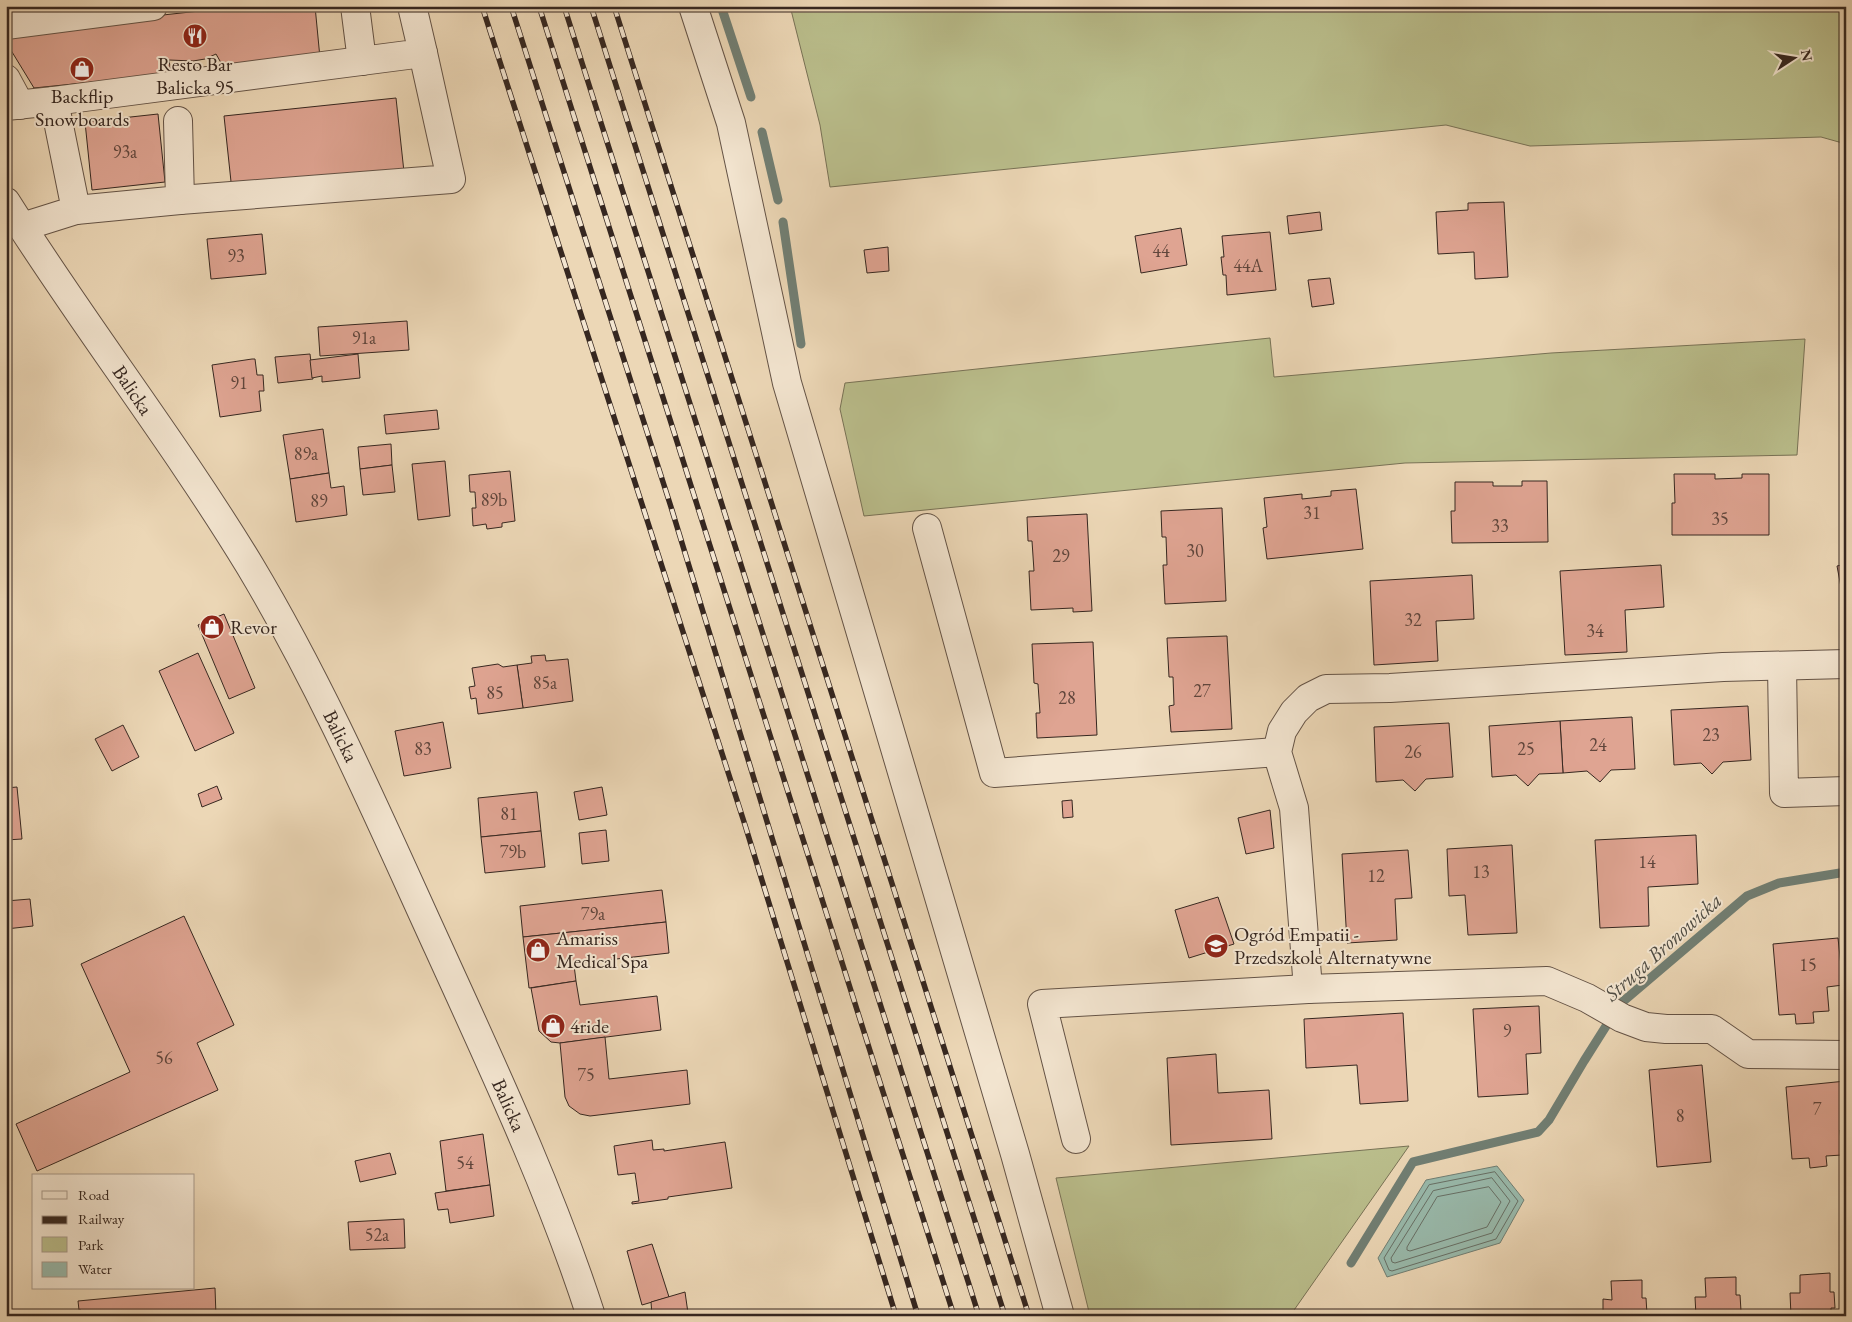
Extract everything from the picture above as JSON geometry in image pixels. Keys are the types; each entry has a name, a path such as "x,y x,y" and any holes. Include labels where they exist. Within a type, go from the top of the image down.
{"street":[{"path":"6,25 153,6"},
{"path":"355,6 362,61"},
{"path":"22,228 76,210 451,178 412,6"},
{"path":"693,6 731,123 787,383 1015,1154 1060,1316"},
{"path":"6,79 13,105 423,53"},
{"path":"54,101 76,210"},
{"path":"178,121 180,200"},
{"name":"Balicka","path":"6,202 212,507 249,565 302,658 337,726 498,1079 559,1227 591,1316"},
{"path":"927,528 994,773 1276,752"},
{"path":"1308,989 1294,808 1276,752 1282,731 1294,712 1308,698 1326,690 1390,688 1723,667 1846,664"},
{"path":"1782,666 1784,793 1846,791"},
{"path":"1076,1139 1042,1004 1308,989 1547,981 1587,998 1612,1013 1646,1027 1712,1029 1748,1054 1846,1055"}],"green space":[{"path":"790,6 1846,6 1846,144 1821,137 1530,146 1446,125 830,187 820,125"},
{"path":"1270,338 1274,377 1551,353 1805,339 1797,455 1405,463 864,516 840,409 845,383"},
{"path":"1409,1146 1292,1313 1226,1316 1090,1316 1056,1178"}],"water":[{"path":"1497,1166 1524,1200 1500,1243 1387,1277 1378,1258 1426,1180"}],"building":[{"path":"245,6 315,6 320,58 224,68 216,54 205,59 193,61 169,60 171,74 34,88 9,47 8,32"},
{"path":"396,98 404,172 232,191 224,116"},
{"path":"158,114 165,182 92,190 85,122"},
{"path":"1504,202 1508,277 1475,279 1474,252 1438,254 1436,212 1468,210 1468,203"},
{"path":"1320,212 1322,230 1289,234 1287,216"},
{"path":"1181,228 1187,265 1141,273 1135,236"},
{"path":"1270,232 1276,290 1227,295 1226,275 1223,275 1221,257 1224,257 1222,236"},
{"path":"262,234 266,274 211,279 207,239"},
{"path":"888,247 889,271 867,273 864,250"},
{"path":"1330,278 1334,304 1312,307 1308,280"},
{"path":"407,321 409,350 320,356 318,327"},
{"path":"310,354 313,379 278,383 275,357"},
{"path":"358,354 360,378 322,382 322,376 312,378 310,360"},
{"path":"255,359 257,375 263,375 264,391 259,391 261,411 220,417 212,365"},
{"path":"437,410 439,429 386,434 384,415"},
{"path":"323,429 329,473 290,479 283,435"},
{"path":"391,444 392,465 360,469 358,447"},
{"path":"445,461 450,516 418,520 412,464"},
{"path":"392,465 395,492 363,495 360,469"},
{"path":"510,471 515,521 502,523 502,527 487,529 486,524 473,526 472,508 476,508 475,492 470,492 469,475"},
{"path":"329,473 331,488 344,486 347,515 296,522 290,479"},
{"path":"1674,474 1715,474 1715,479 1742,478 1742,474 1769,474 1769,535 1672,535 1672,503 1675,503"},
{"path":"1522,481 1547,481 1548,542 1452,543 1451,511 1455,511 1455,482 1493,482 1493,486 1522,486"},
{"path":"1356,489 1363,549 1267,559 1263,528 1267,527 1264,498 1302,494 1302,499 1331,496 1331,491"},
{"path":"1222,508 1226,601 1165,604 1163,565 1167,565 1166,537 1162,537 1161,511"},
{"path":"1087,514 1092,611 1073,612 1073,608 1031,610 1029,571 1034,571 1032,541 1028,541 1027,517"},
{"path":"1846,564 1846,614 1837,566"},
{"path":"1661,565 1664,607 1625,610 1627,652 1565,655 1560,571"},
{"path":"1472,575 1474,619 1436,621 1438,661 1374,665 1370,581"},
{"path":"224,614 255,688 229,699 198,625"},
{"path":"1227,636 1232,729 1171,732 1169,706 1174,705 1173,677 1169,677 1167,638"},
{"path":"1093,642 1097,735 1037,738 1036,713 1040,713 1038,684 1034,683 1032,644"},
{"path":"198,653 234,733 195,751 159,671"},
{"path":"545,655 546,661 568,659 573,701 523,708 517,665 532,663 531,656"},
{"path":"498,664 503,667 517,665 523,708 478,714 476,698 471,699 469,687 475,686 472,668"},
{"path":"1748,706 1751,760 1723,762 1712,774 1701,763 1674,765 1671,710"},
{"path":"1632,717 1635,769 1611,770 1600,782 1587,771 1563,773 1560,721"},
{"path":"1560,721 1563,773 1539,774 1528,786 1516,775 1492,777 1489,726"},
{"path":"443,722 451,768 404,776 395,731"},
{"path":"1449,723 1453,777 1426,779 1415,791 1403,780 1376,782 1374,727"},
{"path":"123,725 139,757 112,771 95,739"},
{"path":"217,786 222,799 202,807 198,794"},
{"path":"17,787 22,839 6,840 6,788"},
{"path":"602,787 607,815 579,820 574,792"},
{"path":"537,792 541,831 481,837 478,798"},
{"path":"1072,800 1073,817 1063,818 1062,801"},
{"path":"1270,810 1274,848 1246,854 1238,818"},
{"path":"606,830 609,861 582,864 579,833"},
{"path":"541,831 545,867 485,873 481,837"},
{"path":"1696,835 1698,884 1648,887 1649,926 1600,928 1595,840"},
{"path":"1512,845 1517,933 1468,935 1465,895 1449,896 1447,849"},
{"path":"1408,850 1412,898 1395,899 1397,940 1347,943 1342,854"},
{"path":"662,890 666,922 523,937 520,906"},
{"path":"1218,897 1234,944 1189,958 1175,910"},
{"path":"30,899 33,926 6,929 6,901"},
{"path":"184,916 234,1025 197,1043 218,1090 37,1171 16,1124 130,1072 81,964"},
{"path":"666,922 669,953 581,963 581,965 574,965 576,981 529,988 523,937"},
{"path":"1838,938 1843,985 1827,987 1829,1011 1813,1012 1814,1023 1796,1024 1795,1014 1779,1015 1773,944"},
{"path":"576,981 580,1005 657,996 661,1030 560,1043 551,1042 539,1031 531,988"},
{"path":"1539,1006 1541,1053 1526,1054 1528,1094 1478,1097 1473,1009"},
{"path":"1403,1013 1408,1101 1360,1104 1357,1065 1306,1068 1304,1019"},
{"path":"605,1037 609,1079 687,1070 690,1104 590,1116 580,1114 569,1106 565,1097 560,1043"},
{"path":"1216,1054 1218,1093 1269,1090 1272,1139 1171,1145 1167,1058"},
{"path":"1702,1065 1711,1162 1657,1167 1649,1070"},
{"path":"1846,1081 1846,1130 1840,1130 1842,1155 1826,1156 1827,1166 1810,1168 1809,1158 1792,1159 1786,1087"},
{"path":"483,1134 490,1185 446,1191 440,1141"},
{"path":"652,1140 653,1150 664,1149 664,1151 725,1142 732,1188 632,1204 632,1202 639,1201 635,1173 618,1175 614,1146"},
{"path":"390,1153 396,1174 360,1182 355,1161"},
{"path":"490,1185 494,1216 450,1223 448,1209 438,1210 435,1193"},
{"path":"404,1219 405,1248 350,1250 348,1222"},
{"path":"652,1244 669,1297 642,1305 627,1251"},
{"path":"1830,1273 1830,1292 1834,1292 1835,1308 1831,1308 1831,1316 1791,1316 1790,1293 1800,1293 1800,1275"},
{"path":"1736,1277 1736,1295 1740,1295 1741,1311 1737,1311 1737,1316 1696,1316 1695,1297 1706,1297 1705,1278"},
{"path":"1642,1280 1642,1298 1646,1298 1647,1314 1643,1314 1643,1316 1603,1316 1603,1299 1612,1300 1611,1281"},
{"path":"215,1288 216,1316 81,1316 81,1310 79,1310 78,1301"},
{"path":"685,1292 688,1313 652,1316 651,1302"}],"waterway":[{"path":"721,6 751,97"},
{"path":"762,132 778,200"},
{"path":"783,222 801,344"},
{"name":"Struga Bronowicka","path":"1351,1263 1413,1162 1538,1132 1549,1120 1620,1004 1747,896 1779,883 1846,872"}],"railway":[{"path":"482,6 745,825 896,1316"},
{"path":"511,6 671,507 918,1316"},
{"path":"539,6 954,1316"},
{"path":"564,6 979,1316"},
{"path":"591,6 1005,1316"},
{"path":"614,6 1029,1316"}],"place":[{"name":"Resto Bar Balicka 95","path":"195,36"},
{"name":"Backflip Snowboards","path":"82,69"},
{"name":"Revor","path":"212,627"},
{"name":"Ogród Empatii - Przedszkole Alternatywne","path":"1216,946"},
{"name":"Amariss Medical Spa","path":"538,950"},
{"name":"4ride","path":"553,1026"}]}
